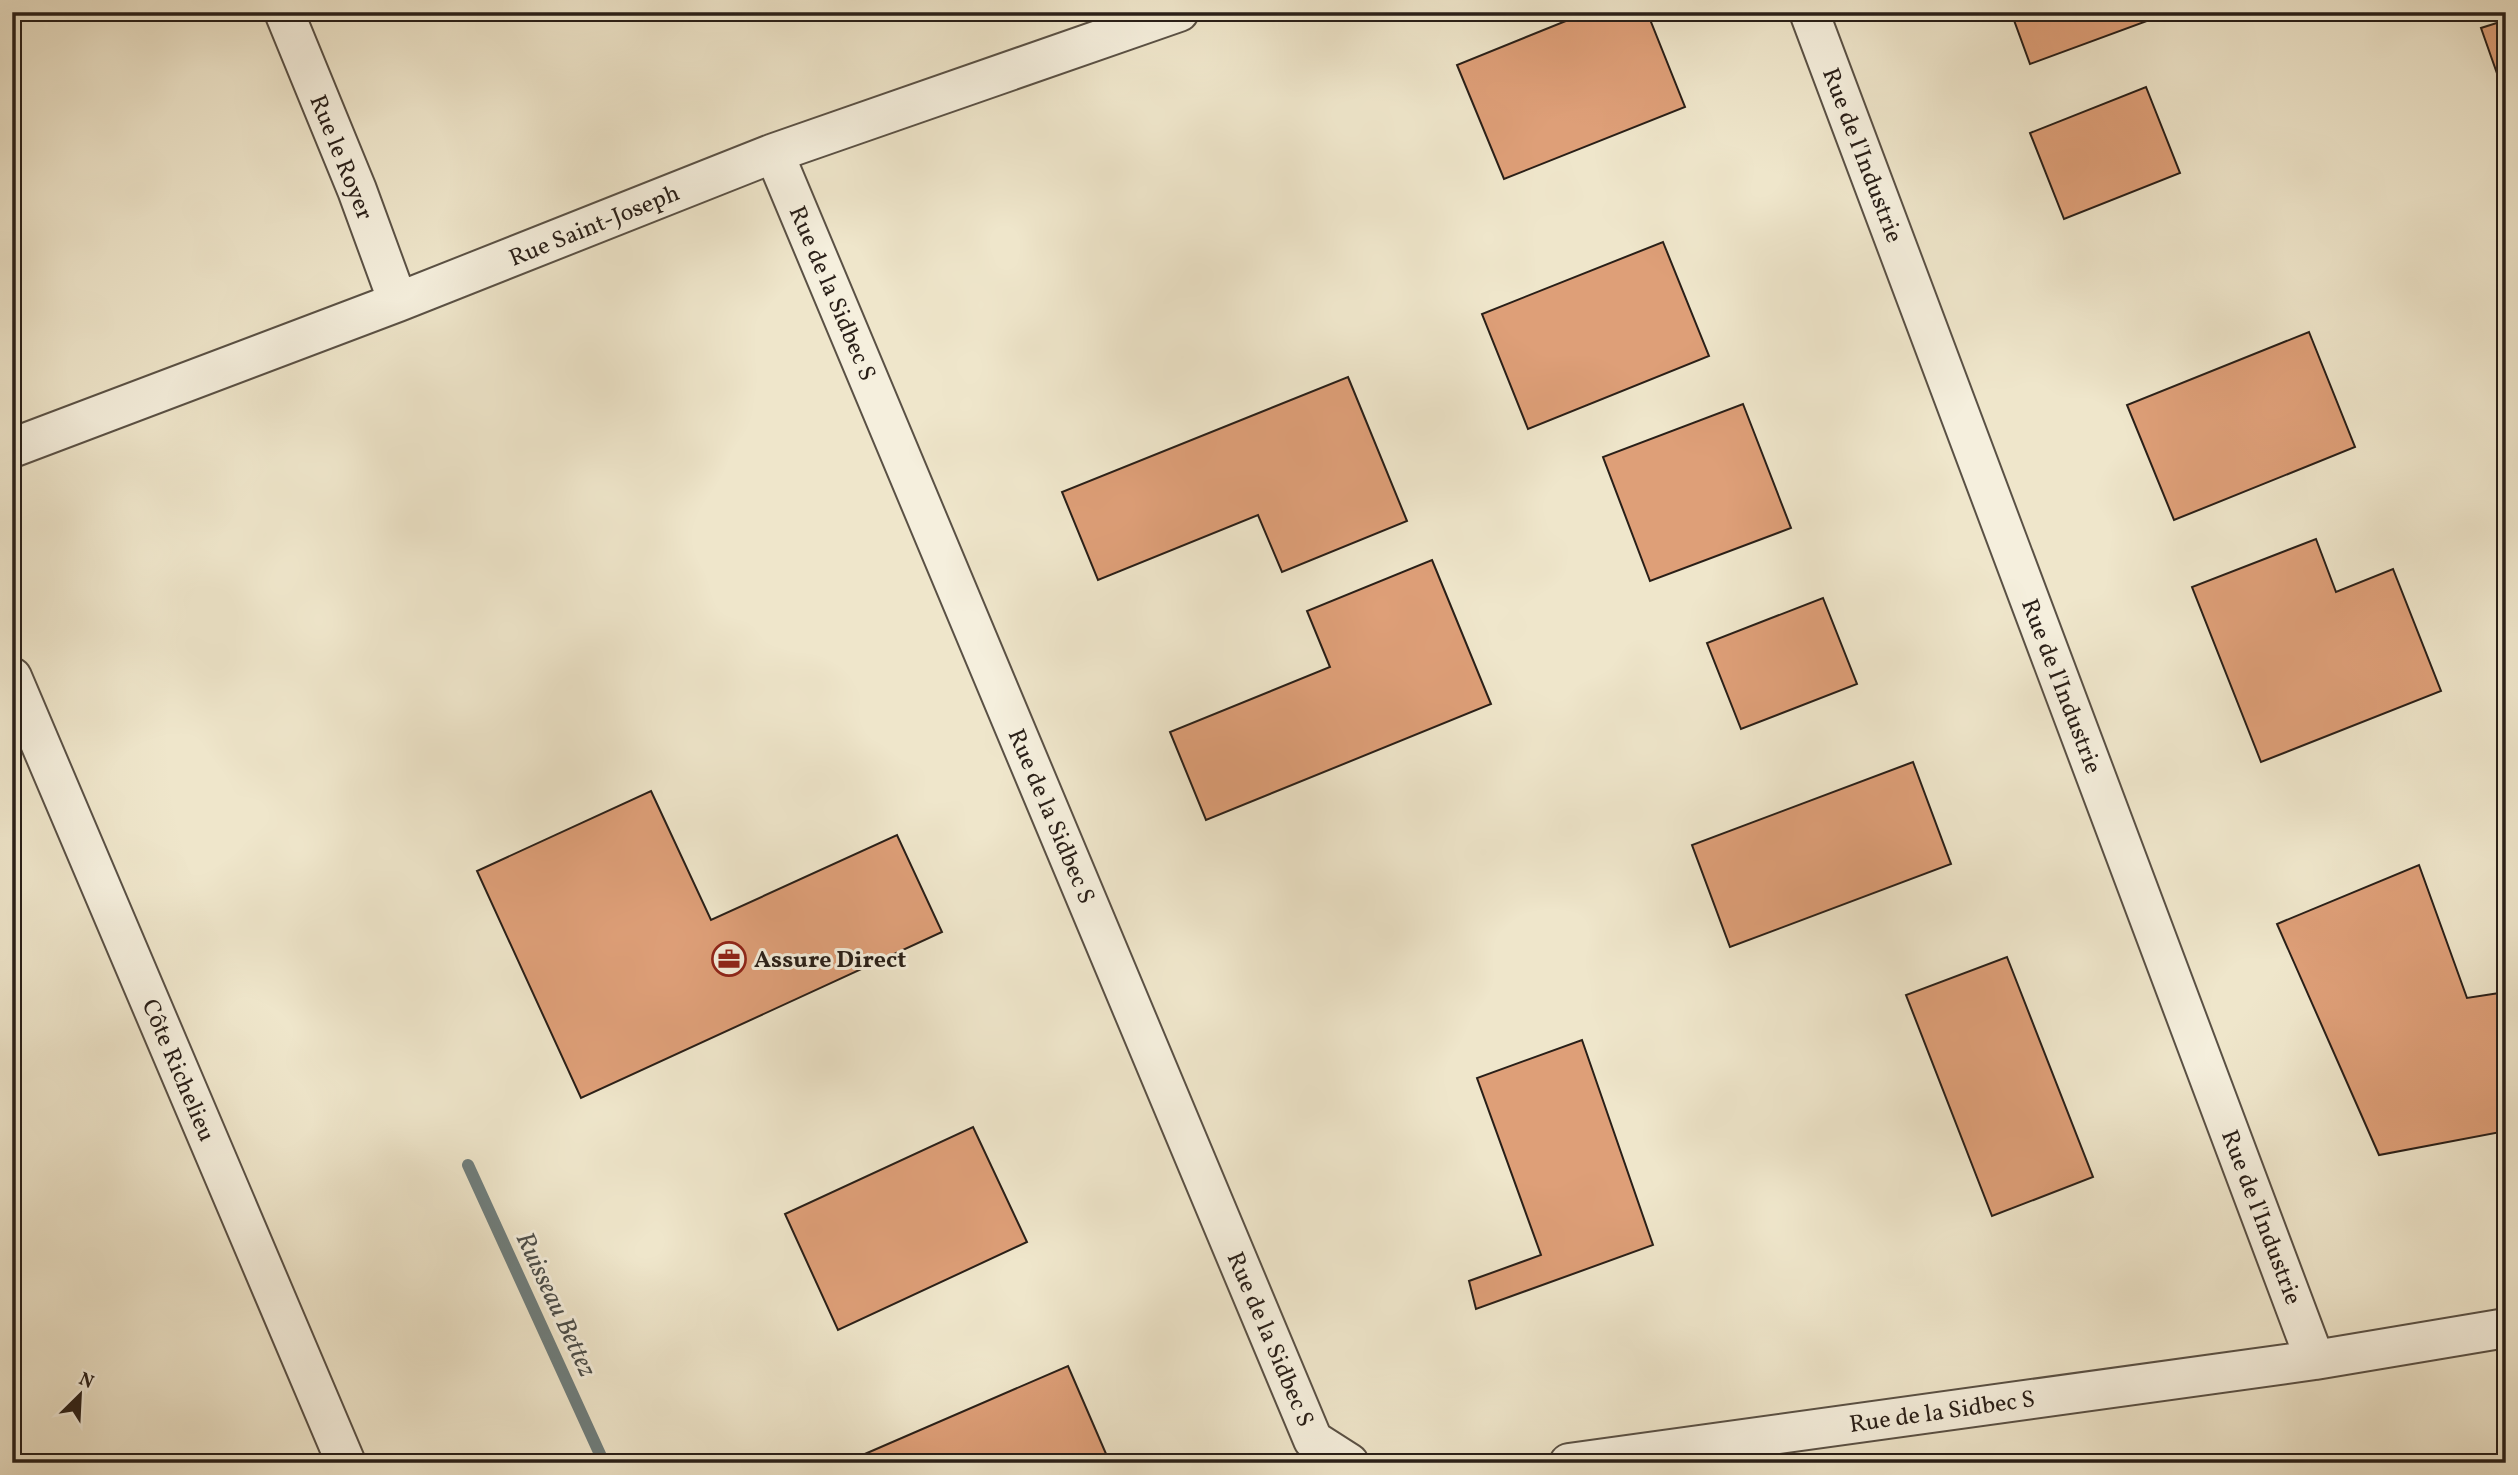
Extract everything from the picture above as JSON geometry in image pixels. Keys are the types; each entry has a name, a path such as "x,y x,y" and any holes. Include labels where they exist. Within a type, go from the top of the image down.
{"street":[{"name":"Rue le Royer","path":"284,12 357,190 398,302"},
{"name":"Rue Saint-Joseph","path":"12,448 398,302 774,153 1179,12"},
{"name":"Rue de l'Industrie","path":"1809,12 2315,1360"},
{"name":"Rue de la Sidbec S","path":"774,153 1313,1440 1349,1463"},
{"name":"Côte Richelieu","path":"12,677 346,1463"},
{"name":"Rue de la Sidbec S","path":"1569,1463 2315,1360 2506,1328"}],"building":[{"path":"1588,12 1647,12 1685,107 1504,179 1457,65"},
{"path":"2011,12 2143,12 2147,21 2030,64"},
{"path":"2506,20 2506,99 2481,28"},
{"path":"2146,87 2180,173 2064,219 2030,133"},
{"path":"1663,242 1709,356 1528,429 1482,314"},
{"path":"2309,332 2355,447 2174,520 2127,405"},
{"path":"1348,377 1407,521 1282,572 1258,515 1098,580 1062,492"},
{"path":"1743,404 1791,528 1650,581 1603,457"},
{"path":"2316,539 2336,592 2393,569 2441,691 2261,762 2192,587"},
{"path":"1432,560 1491,704 1206,820 1170,732 1330,667 1307,611"},
{"path":"1823,598 1857,684 1741,729 1707,643"},
{"path":"1913,762 1951,864 1730,947 1692,845"},
{"path":"651,791 711,920 897,835 942,932 581,1098 477,871"},
{"path":"2419,865 2467,998 2506,992 2506,1131 2379,1155 2277,924"},
{"path":"2007,957 2093,1177 1992,1216 1906,995"},
{"path":"1582,1040 1653,1245 1476,1309 1469,1281 1541,1255 1477,1078"},
{"path":"973,1127 1027,1242 838,1330 785,1214"},
{"path":"1068,1366 1110,1463 844,1463"}],"waterway":[{"name":"Ruisseau Bettez","path":"468,1165 604,1463"}],"place":[{"name":"Assure Direct","path":"729,959"}]}
